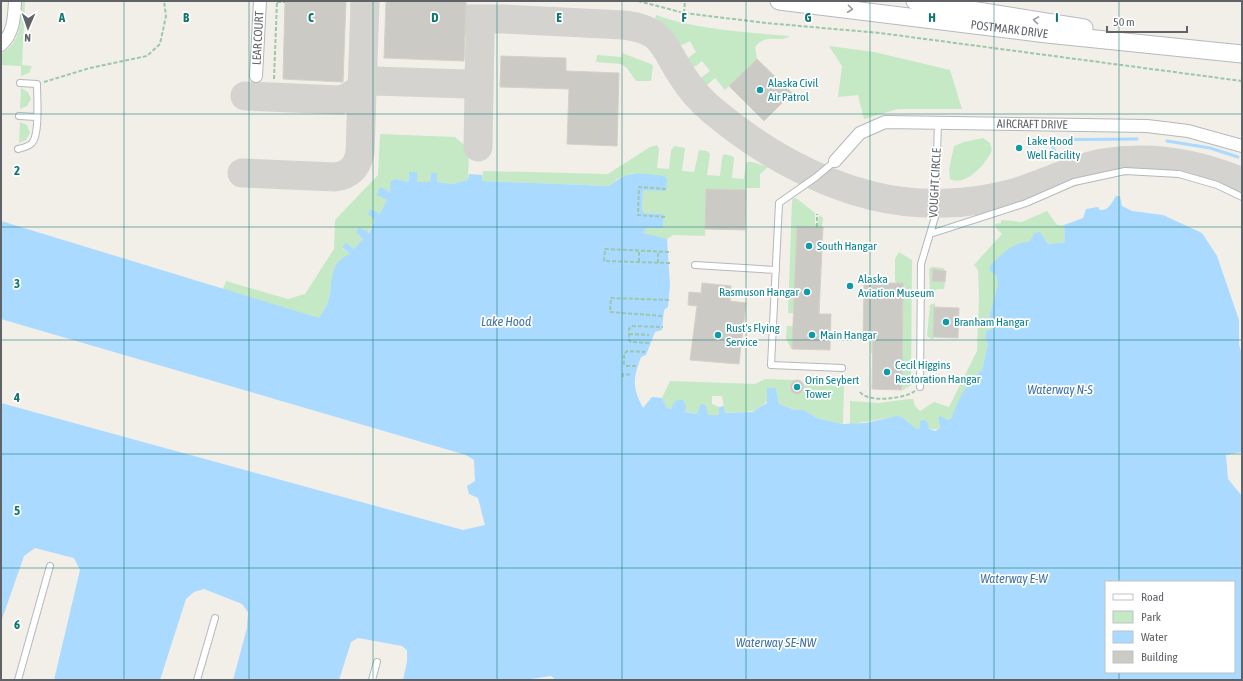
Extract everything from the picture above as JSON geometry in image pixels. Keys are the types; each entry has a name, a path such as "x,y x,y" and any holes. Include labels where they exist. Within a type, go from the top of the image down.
{"street":[{"path":"1,45 8,38 12,27 15,1"},
{"name":"LEAR COURT","path":"256,76 260,1"},
{"name":"POSTMARK DRIVE","path":"779,1 1047,34 1241,54"},
{"name":"POSTMARK DRIVE","path":"915,1 1241,54"},
{"name":"AIRCRAFT DRIVE","path":"835,161 860,133 885,122 1147,126 1188,131 1242,146"}],"lane":[{"path":"18,149 26,147 33,142 36,132 37,84 20,83"},
{"path":"19,116 36,117"},
{"name":"VOUGHT CIRCLE","path":"920,387 921,264 935,217 938,122"},
{"path":"835,161 816,177 779,203 771,364 842,368"},
{"path":"930,234 952,228 1026,202 1074,182 1124,171 1179,174 1217,185 1242,197"},
{"path":"695,266 776,270"},
{"path":"18,680 50,566"},
{"path":"197,680 215,618"},
{"path":"372,680 377,662"}],"path":[{"path":"37,84 90,68 147,56 160,44 166,16 164,1"},
{"path":"638,1 684,13 766,23 880,33 1242,81"},
{"path":"684,13 685,1"},
{"path":"274,79 277,2 285,2"},
{"path":"665,217 638,215 639,187 667,189"},
{"path":"817,214 817,227"},
{"path":"670,263 604,261 605,249 671,252"},
{"path":"639,251 639,262"},
{"path":"658,251 658,263"},
{"path":"662,316 610,312 611,298 671,300"},
{"path":"649,343 631,342 629,329 632,326 663,327"},
{"path":"629,334 649,335"},
{"path":"636,366 626,366 624,364 624,354 627,351 645,352"},
{"path":"623,377 623,374 632,375"},
{"path":"860,392 863,396 875,399 892,398 904,396 920,387"}],"green space":[{"path":"21,1 25,1 22,65 32,66 29,73 21,76 21,66 1,65 1,54 13,44 16,38 20,24"},
{"path":"656,15 705,27 739,32 790,36 781,39 768,39 759,43 755,47 757,59 725,90 715,78 707,85 701,86 699,79 710,71 702,61 696,66 689,68 684,61 696,52 690,41 683,45 676,44 669,29 655,18"},
{"path":"829,46 874,52 950,70 962,109 898,109 864,119 858,95 838,97 842,66"},
{"path":"622,53 651,64 653,66 651,81 636,81 627,68 621,64 596,62 597,55 622,57"},
{"path":"21,88 28,92 31,99 27,106 20,109"},
{"path":"20,122 27,125 30,133 26,140 19,143"},
{"path":"380,134 455,137 469,149 468,180 452,184 436,182 431,173 430,182 417,182 409,172 409,182 397,179 390,192 381,188 388,200 380,215 371,209 375,220 368,233 356,231 363,239 354,249 342,248 350,254 334,269 328,302 319,319 223,289 226,281 288,299 305,294 334,249 335,220 378,175"},
{"path":"983,138 990,143 992,150 985,162 969,177 956,181 950,179 949,170 954,146"},
{"path":"657,145 659,149 657,168 669,169 671,151 674,146 685,148 682,171 694,172 699,150 707,151 710,154 707,175 720,176 722,158 724,154 734,158 732,178 744,179 746,162 752,162 768,167 760,174 760,188 746,188 746,190 706,189 705,236 673,235 667,239 642,233 646,228 663,228 664,215 645,213 642,210 643,190 633,173 617,179 611,186 482,181 483,171 608,174 650,147"},
{"path":"796,198 815,213 815,224 818,224 819,215 823,218 811,314 788,313 792,199"},
{"path":"1047,211 1057,225 1064,225 1065,242 1048,244 1040,232 996,275 998,284 989,317 994,322 994,328 986,331 985,339 988,343 982,370 977,374 964,392 953,418 947,420 938,418 940,428 937,429 916,429 906,419 900,417 850,424 850,401 879,403 913,399 915,406 920,411 934,402 949,407 977,351 979,298 978,270 974,265 1002,234 997,229 995,224 1001,223 1001,220 1022,222"},
{"path":"899,252 912,260 911,385 903,390 902,350 873,349 873,354 871,353 871,338 903,338 903,284 896,283 895,280 895,259"},
{"path":"932,267 944,268 944,270 933,269 932,281 945,282 944,289 937,289 934,293 930,291 929,269"},
{"path":"935,303 933,340 927,336 930,305"},
{"path":"787,326 793,326 792,349 786,338"},
{"path":"765,379 795,380 790,384 789,389 794,394 799,394 804,390 805,384 844,385 843,423 817,418 804,410 795,410 779,404 776,388 766,403 749,412 725,413 722,396 712,396 712,404 719,407 719,415 707,415 706,406 700,405 697,414 667,408 662,398 670,381 755,384"}],"water":[{"name":"Lake Hood","path":"409,172 417,172 417,182 430,182 431,173 437,173 437,182 452,184 468,180 469,174 482,175 482,181 610,186 617,180 630,174 665,176 667,180 666,191 643,190 642,210 645,213 664,215 663,228 646,228 643,233 667,239 670,285 668,307 664,310 662,330 655,332 646,355 641,357 636,371 635,388 643,408 652,397 662,398 667,408 671,409 674,403 678,400 683,400 686,406 685,412 697,414 700,405 703,404 706,406 708,415 719,415 719,407 724,406 725,413 752,412 767,403 767,388 776,388 779,404 795,410 804,410 817,418 842,424 865,423 897,416 904,418 916,429 920,428 920,421 925,420 928,423 929,429 935,431 940,428 938,418 941,416 947,420 952,418 964,391 972,379 982,370 988,343 985,339 986,331 994,328 994,322 989,317 998,284 996,275 990,271 990,266 1007,250 1017,244 1029,242 1035,233 1040,232 1048,244 1065,242 1064,225 1083,218 1086,209 1098,207 1100,210 1106,209 1110,206 1116,196 1120,196 1122,206 1132,211 1163,215 1202,233 1217,256 1239,320 1239,345 1242,355 1242,452 1226,455 1228,479 1242,496 1242,680 556,680 551,676 524,680 403,680 407,662 407,650 402,646 358,638 351,642 339,680 233,680 247,628 248,612 242,604 204,589 194,592 186,599 160,680 54,680 80,570 74,558 35,548 24,556 1,622 1,403 463,530 485,525 478,498 469,494 467,486 475,481 474,460 466,455 1,319 1,221 319,318 328,302 335,268 343,258 350,254 342,247 346,243 354,249 363,239 356,232 359,227 369,233 375,220 368,214 371,209 380,214 387,200 377,195 380,187 390,192 391,181 397,179 409,182"}],"building":[{"path":"285,1 346,1 343,82 283,79"},
{"path":"386,1 466,1 464,61 384,58"},
{"path":"501,56 566,58 566,71 619,73 617,146 567,144 569,89 500,87"},
{"name":"Alaska Civil Air Patrol","path":"757,59 792,93 764,121 729,86"},
{"path":"706,189 746,190 745,230 705,229"},
{"path":"797,226 823,227 819,314 831,314 830,350 792,349"},
{"path":"933,269 946,271 945,282 932,281"},
{"name":"Rust's Flying Service","path":"702,283 731,286 730,301 746,303 739,364 690,360 697,306 688,305 689,292 701,293"},
{"path":"864,283 903,283 902,390 872,389 873,338 863,338"},
{"name":"Branham Hangar","path":"934,307 959,308 958,338 933,337"},
{"name":"Orin Seybert Tower","path":"794,380 800,380 804,384 804,390 800,394 794,394 790,390 790,384"}],"waterway":[{"path":"1052,139 1052,145 1056,154"},
{"path":"1028,140 1137,139"},
{"path":"1167,141 1210,148 1238,157"}],"taxiway":[{"path":"242,173 335,177 349,172 355,166 360,153 365,1"},
{"path":"466,19 505,19 624,25 637,27 647,31 660,40 684,79 695,93 708,106 748,138 768,151 809,173 851,190 890,200 926,203 980,200 1014,193 1069,173 1103,163 1139,160 1174,162 1208,170 1242,182"},
{"path":"466,19 476,24 480,34 478,147"},
{"path":"363,71 369,79 375,81 467,84 479,77"},
{"path":"245,96 340,100 375,81"}],"place":[{"name":"Alaska Civil Air Patrol","path":"760,90"},
{"name":"Lake Hood Well Facility","path":"1019,148"},
{"name":"South Hangar","path":"809,246"},
{"name":"Alaska Aviation Museum","path":"850,286"},
{"name":"Rasmuson Hangar","path":"807,292"},
{"name":"Branham Hangar","path":"946,322"},
{"name":"Rust's Flying Service","path":"718,335"},
{"name":"Main Hangar","path":"812,335"},
{"name":"Cecil Higgins Restoration Hangar","path":"887,372"},
{"name":"Orin Seybert Tower","path":"797,387"}],"water label":[{"name":"Waterway N-S","path":"1060,389"},
{"name":"Waterway E-W","path":"1014,578"},
{"name":"Waterway SE-NW","path":"776,642"}]}
